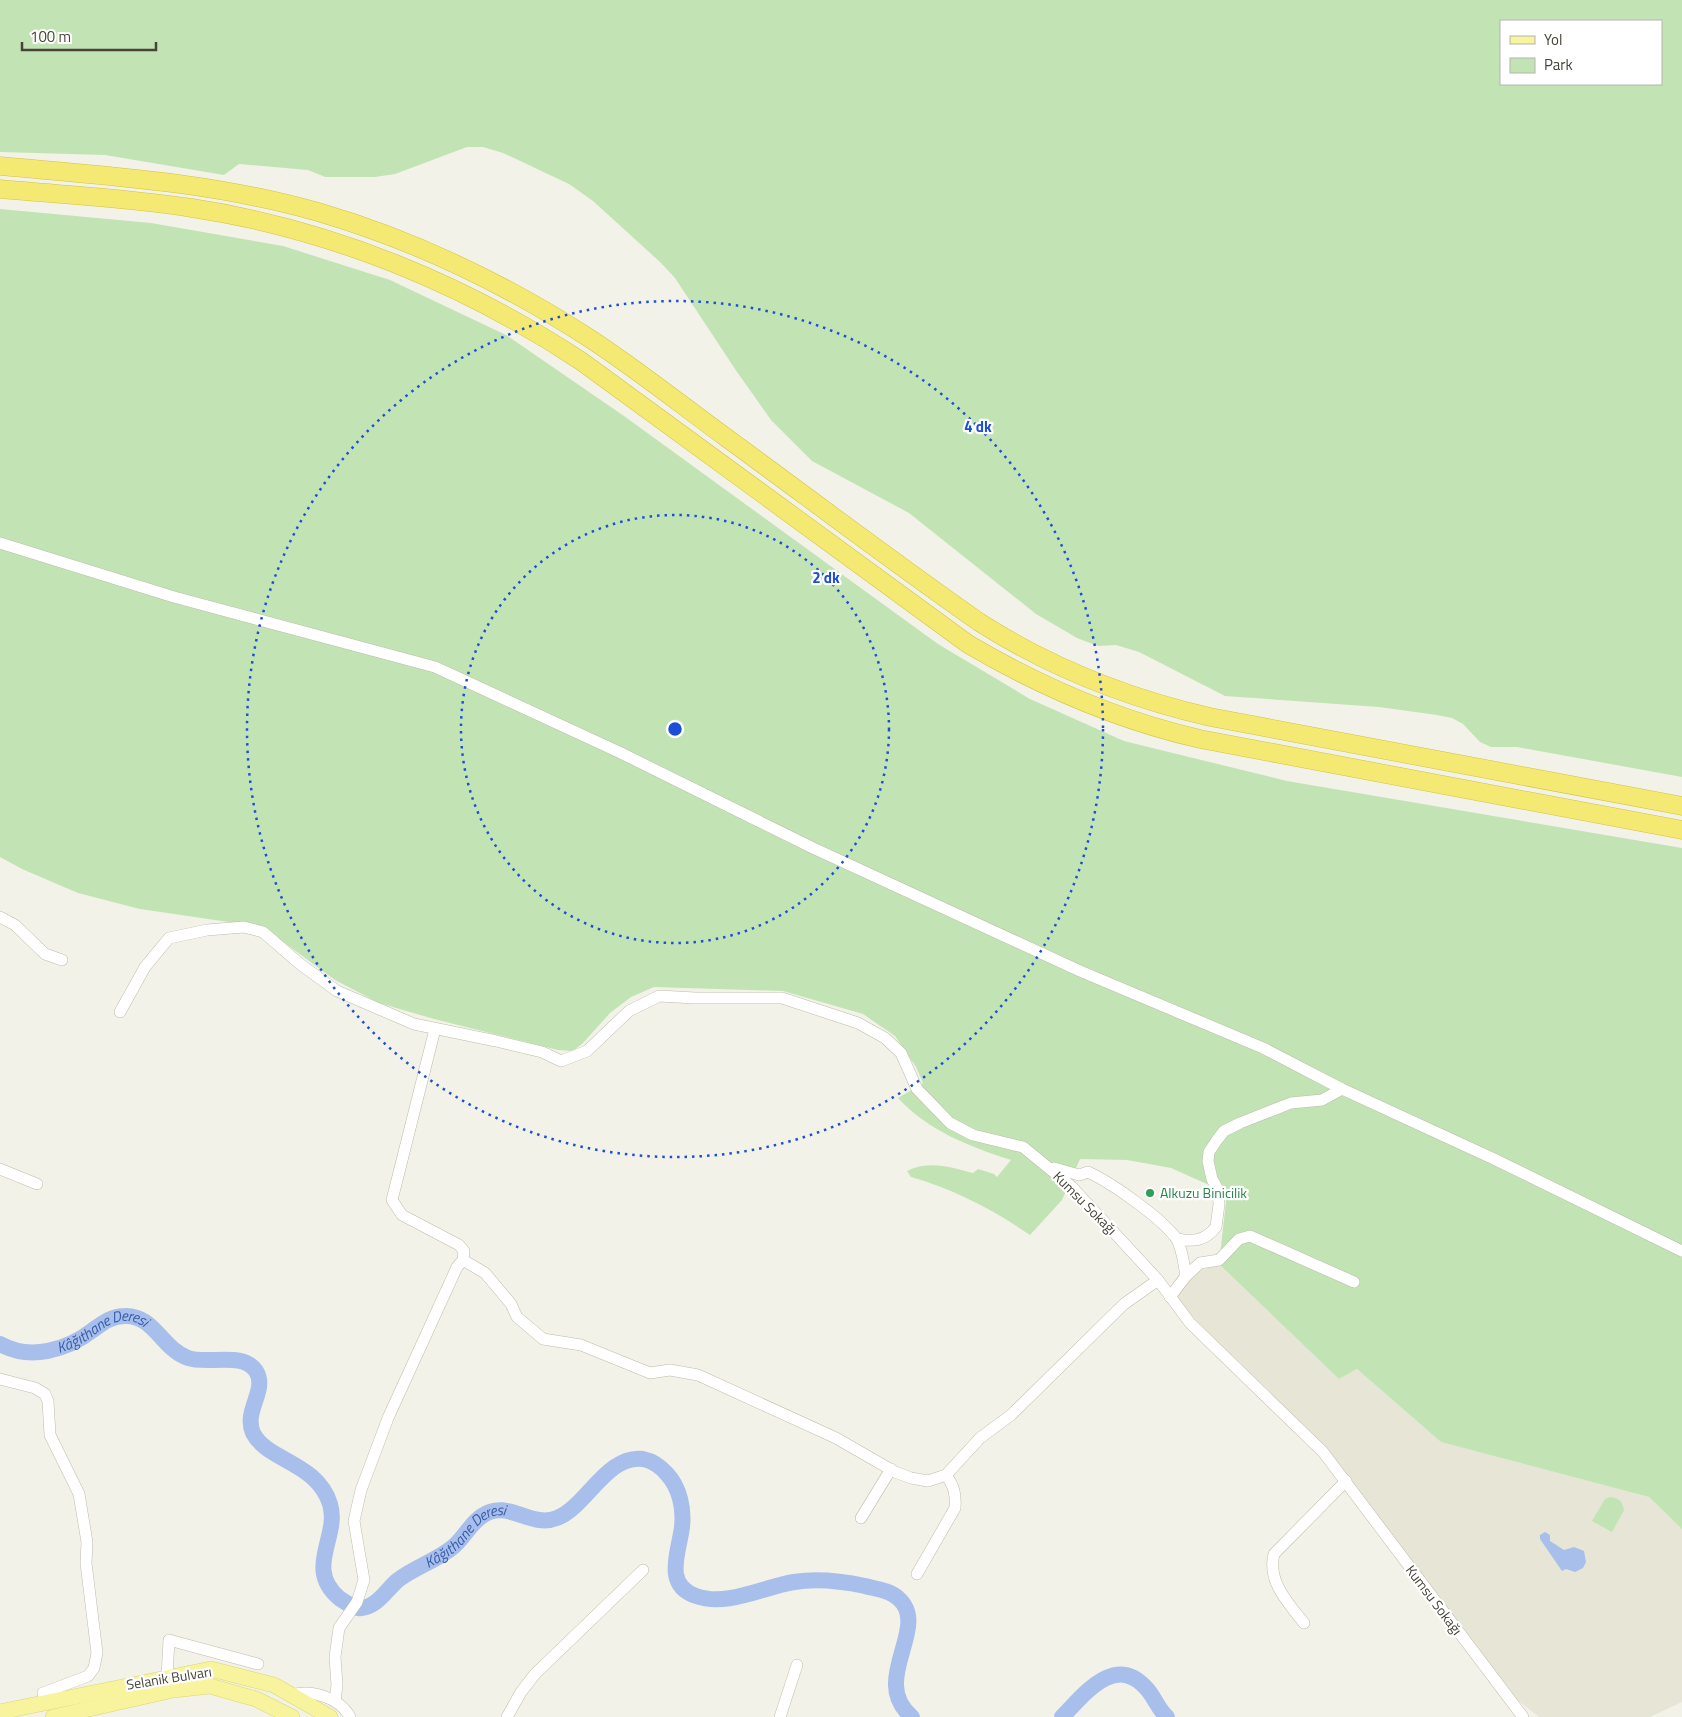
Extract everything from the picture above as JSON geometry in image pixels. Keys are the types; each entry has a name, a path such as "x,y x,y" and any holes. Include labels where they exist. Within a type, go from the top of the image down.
{"highway":[{"path":"0,166 174,181 258,197 319,213 383,234 466,270 517,295 589,338 979,622 1036,656 1106,686 1153,702 1226,720 1682,806"},
{"path":"0,189 134,200 232,215 308,234 364,252 453,289 534,331 581,361 968,644 1036,682 1104,711 1150,727 1208,740 1682,830"}],"main road":[{"name":"Selanik Bulvarı","path":"53,1717 211,1668 274,1685 330,1717"},
{"name":"Selanik Bulvarı","path":"0,1712 44,1702 157,1684 210,1686 256,1699 292,1717"}],"street":[{"path":"0,543 174,597 435,667 622,753 813,848 1080,971 1263,1048 1342,1089 1494,1159 1682,1251"},
{"path":"0,917 15,925 45,954 62,960"},
{"path":"120,1012 145,967 169,938 207,930 244,927 263,932 300,964 337,991 414,1024 542,1052 561,1061 586,1051 629,1011 659,996 782,998 858,1023 885,1038 901,1053 917,1089 950,1123 973,1135 1024,1147 1046,1164"},
{"path":"335,1701 336,1641 339,1628 357,1602 364,1580 354,1521 361,1490 388,1418 457,1267 463,1260 464,1251 459,1246 402,1215 392,1200 434,1029"},
{"path":"1186,1276 1177,1239 1202,1240 1216,1227 1219,1204 1218,1190 1212,1179 1208,1161 1209,1152 1224,1131 1291,1103 1322,1100 1342,1089"},
{"name":"Kumsu Sokağı","path":"1046,1164 1063,1172 1079,1175 1088,1172 1100,1178 1152,1215 1177,1239"},
{"name":"Kumsu Sokağı","path":"1046,1164 1098,1214 1158,1280 1190,1323 1324,1452 1523,1717"},
{"path":"0,1168 37,1184"},
{"path":"1170,1297 1186,1276 1200,1262 1219,1260 1239,1240 1250,1236 1354,1282"},
{"path":"463,1260 485,1273 510,1304 517,1317 543,1339 581,1345 650,1373 670,1370 698,1375 836,1438 891,1470 911,1478 928,1481 946,1475 980,1438 1011,1415 1124,1304 1158,1280"},
{"path":"0,1379 35,1388 45,1394 48,1402 50,1435 79,1494 87,1542 86,1563 97,1653 94,1668 88,1676 44,1693 44,1702"},
{"path":"862,1518 891,1470"},
{"path":"917,1574 955,1508 953,1484 946,1475"},
{"path":"1304,1623 1285,1600 1274,1578 1271,1564 1274,1554 1346,1482"},
{"path":"507,1717 521,1692 535,1674 643,1570"},
{"path":"157,1684 169,1640 258,1664"},
{"path":"780,1717 797,1666"},
{"path":"292,1695 305,1692 335,1701 345,1707 350,1717"}],"shaded area":[{"path":"1219,1264 1339,1379 1357,1369 1441,1442 1649,1497 1682,1529 1682,1702 1650,1717 1539,1717 1497,1684 1338,1465 1175,1299 1196,1272"}],"green space":[{"path":"0,0 1682,0 1682,777 1517,747 1491,747 1480,742 1463,724 1452,718 1437,715 1379,707 1225,696 1139,652 1116,645 1098,646 1077,638 1036,614 909,513 812,461 771,420 675,278 660,262 593,201 569,184 503,153 483,147 467,147 395,174 375,177 325,177 308,170 239,164 224,175 105,155 0,152"},
{"path":"0,209 151,223 283,246 390,280 506,335 624,416 938,644 1030,699 1124,741 1287,781 1682,848 1682,1529 1649,1497 1441,1442 1357,1369 1339,1379 1219,1264 1227,1193 1171,1168 1127,1160 1080,1159 1062,1200 1030,1235 973,1201 911,1177 907,1171 932,1165 973,1173 978,1169 994,1174 997,1177 1011,1160 950,1136 909,1109 898,1098 923,1083 916,1067 895,1036 863,1014 783,991 654,987 631,997 610,1013 583,1043 573,1051 558,1050 434,1019 379,1003 335,980 263,927 140,909 78,893 22,869 0,857"},
{"path":"1610,1497 1620,1500 1624,1510 1612,1532 1592,1521 1605,1499"}],"water":[{"path":"1545,1532 1550,1535 1550,1541 1564,1550 1574,1547 1584,1551 1586,1562 1583,1568 1575,1572 1566,1569 1562,1571 1540,1539 1540,1535"}],"waterway":[{"name":"Kâğıthane Deresi","path":"0,1344 24,1352 48,1351 72,1343 108,1320 125,1316 135,1317 151,1326 171,1348 188,1358 196,1360 234,1360 250,1365 256,1371 259,1378 258,1393 251,1417 253,1433 269,1450 304,1470 324,1490 330,1504 332,1516 323,1564 324,1575 329,1587 339,1598 358,1608 364,1608 375,1603 398,1580 446,1552 482,1516 492,1511 501,1510 538,1520 557,1518 568,1512 597,1482 618,1465 630,1460 643,1459 650,1461 662,1469 671,1480 680,1499 682,1527 676,1557 676,1576 679,1584 686,1591 708,1599 720,1599 745,1595 782,1584 821,1580 878,1589 891,1593 898,1598 907,1610 908,1624 897,1671 896,1687 900,1702 912,1717"},
{"name":"Kâğıthane Deresi","path":"1062,1717 1080,1698 1101,1681 1112,1676 1123,1675 1135,1679 1147,1689 1167,1717"}],"place":[{"name":"Alkuzu Binicilik","path":"1150,1193"}]}
